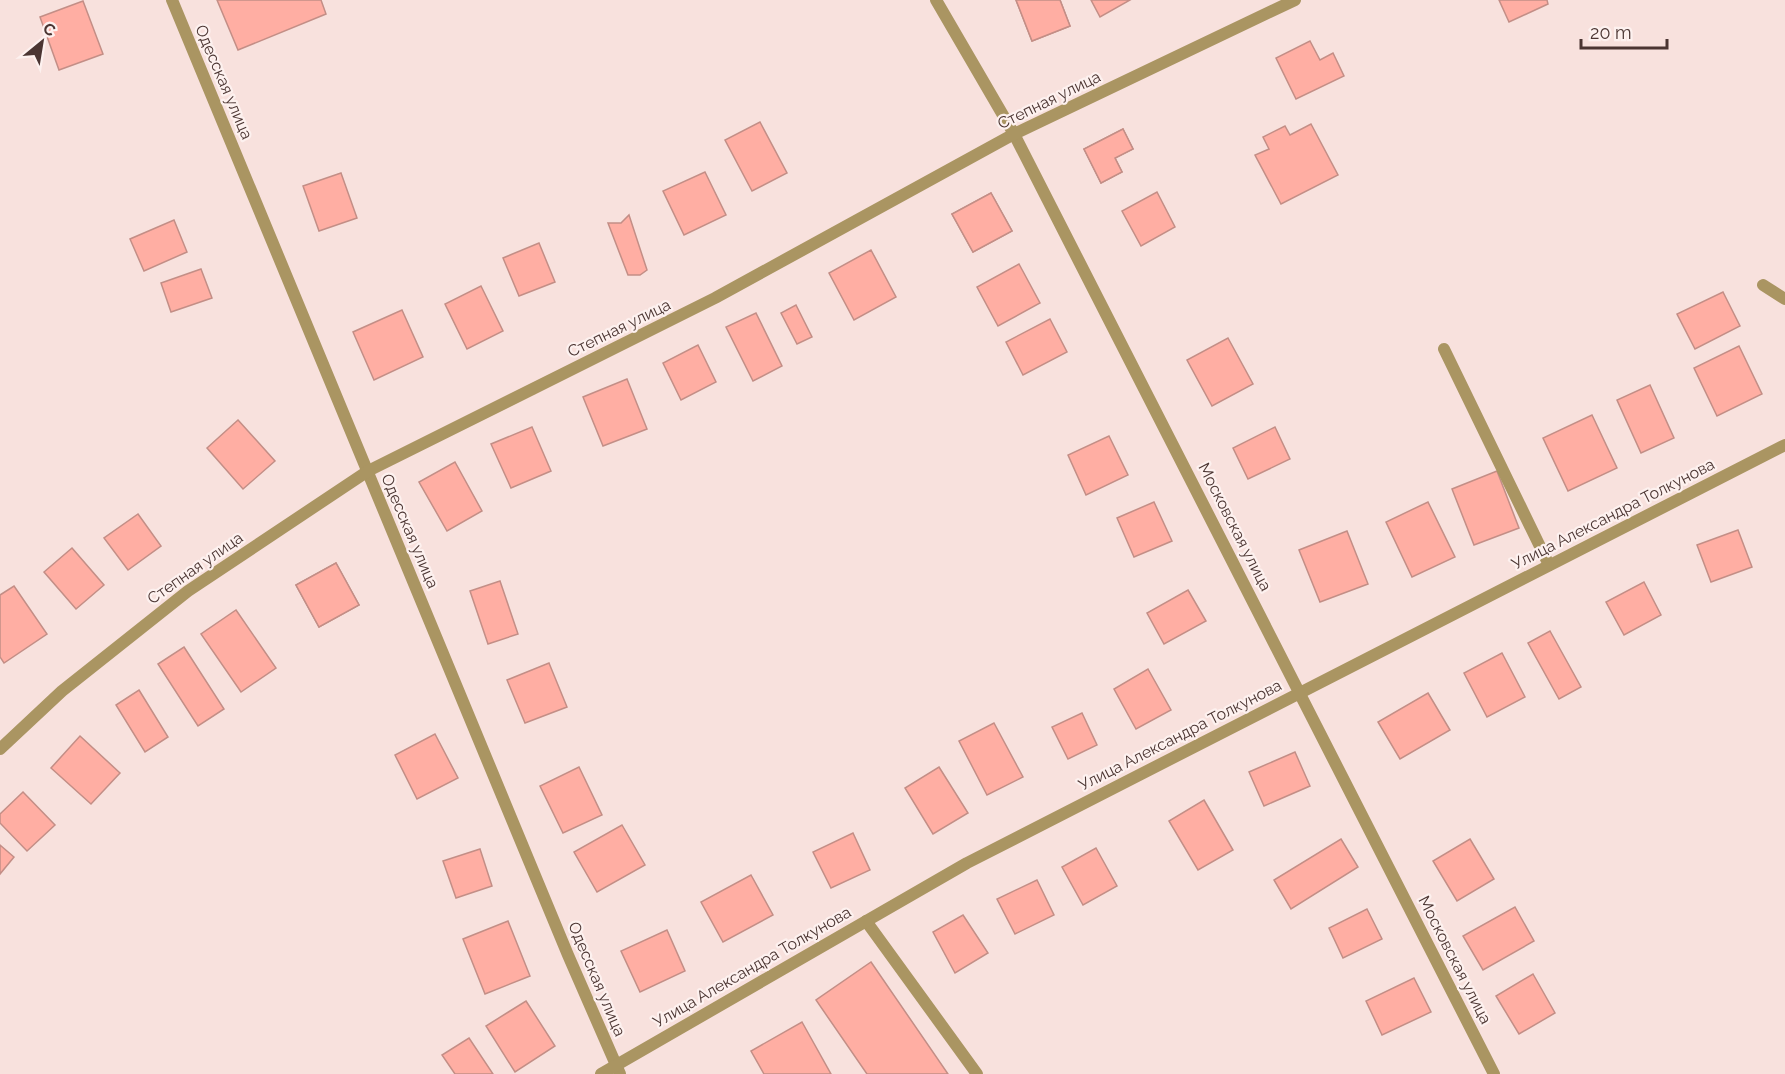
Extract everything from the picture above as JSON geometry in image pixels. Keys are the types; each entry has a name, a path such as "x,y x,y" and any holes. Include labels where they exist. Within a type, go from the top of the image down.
{"street":[{"name":"Одесская улица","path":"172,0 618,1069"},
{"name":"Московская улица","path":"936,0 1014,134 1301,692 1494,1074"},
{"name":"Степная улица","path":"0,749 62,692 188,591 368,471 715,298 1014,134 1295,0"},
{"path":"1763,285 1785,299"},
{"path":"1444,349 1549,565"},
{"name":"Улица Александра Толкунова","path":"601,1074 618,1069 967,863 1785,445"},
{"path":"866,921 977,1074"}],"building":[{"path":"217,0 321,0 326,14 238,50"},
{"path":"1016,0 1060,0 1070,26 1032,41"},
{"path":"1016,0 1060,0 1070,26 1032,41"},
{"path":"1091,0 1130,0 1100,17"},
{"path":"1499,0 1547,0 1548,4 1509,22"},
{"path":"83,1 103,54 59,70 40,17"},
{"path":"1310,41 1320,60 1333,53 1344,76 1296,99 1276,58"},
{"path":"760,122 787,173 752,191 725,140"},
{"path":"1311,124 1338,175 1281,204 1255,155 1269,149 1263,137 1285,126 1290,135"},
{"path":"1123,129 1133,149 1115,158 1122,172 1101,183 1084,149"},
{"path":"1123,129 1133,149 1115,158 1122,172 1101,183 1084,149"},
{"path":"705,172 726,215 684,235 663,191"},
{"path":"341,173 357,218 319,231 303,186"},
{"path":"1157,192 1175,227 1141,246 1122,211"},
{"path":"991,193 1012,231 973,252 952,214"},
{"path":"991,193 1012,231 973,252 952,214"},
{"path":"629,215 647,270 640,275 628,275 608,223 621,223"},
{"path":"174,220 187,252 144,271 130,239"},
{"path":"539,243 555,282 519,296 503,258"},
{"path":"871,250 896,297 854,320 829,273"},
{"path":"1019,264 1040,303 998,326 977,287"},
{"path":"201,269 212,298 171,312 161,283"},
{"path":"481,286 503,331 467,349 445,304"},
{"path":"1723,292 1740,326 1695,349 1677,314"},
{"path":"796,305 812,337 797,344 781,313"},
{"path":"402,310 423,357 374,380 353,332"},
{"path":"756,313 782,366 753,381 726,327"},
{"path":"1050,319 1067,352 1023,375 1006,342"},
{"path":"1228,338 1253,384 1212,406 1187,360"},
{"path":"698,345 716,382 681,400 663,363"},
{"path":"1739,346 1762,394 1717,416 1694,368"},
{"path":"627,379 647,429 603,446 583,397"},
{"path":"1650,385 1674,438 1641,453 1617,400"},
{"path":"1592,415 1617,468 1568,491 1543,438"},
{"path":"238,420 275,461 243,489 207,448"},
{"path":"532,427 551,471 511,488 491,444"},
{"path":"1275,427 1290,459 1248,479 1233,448"},
{"path":"1109,436 1128,475 1086,495 1068,455"},
{"path":"455,462 482,511 447,531 419,482"},
{"path":"1497,471 1519,528 1474,545 1452,489"},
{"path":"1154,502 1172,541 1134,557 1117,518"},
{"path":"1428,502 1455,557 1412,577 1386,522"},
{"path":"138,514 161,546 128,570 104,538"},
{"path":"1738,530 1752,567 1711,582 1697,545"},
{"path":"1347,531 1368,584 1320,602 1299,550"},
{"path":"72,548 104,585 76,609 44,572"},
{"path":"336,563 359,605 319,627 296,585"},
{"path":"336,563 359,605 319,627 296,585"},
{"path":"500,581 518,634 488,644 470,591"},
{"path":"1644,582 1661,615 1624,635 1606,602"},
{"path":"14,586 47,634 4,663 0,657 0,595"},
{"path":"1188,590 1206,621 1164,644 1147,613"},
{"path":"236,610 276,668 241,692 201,634"},
{"path":"1550,631 1581,687 1559,699 1528,643"},
{"path":"184,647 224,709 198,726 158,664"},
{"path":"1502,653 1525,697 1487,717 1464,673"},
{"path":"549,663 567,707 525,723 507,680"},
{"path":"1148,669 1171,710 1136,729 1114,689"},
{"path":"139,690 168,737 145,752 116,705"},
{"path":"1428,693 1450,730 1400,759 1378,722"},
{"path":"1082,713 1097,745 1068,759 1052,727"},
{"path":"994,723 1023,777 987,795 959,741"},
{"path":"435,734 458,778 417,799 395,755"},
{"path":"80,736 120,773 91,804 51,768"},
{"path":"1295,752 1310,786 1264,806 1249,772"},
{"path":"579,767 602,815 563,833 540,786"},
{"path":"939,767 968,813 933,834 905,788"},
{"path":"23,792 55,825 27,851 0,823 0,814"},
{"path":"1204,800 1233,850 1198,870 1169,821"},
{"path":"622,825 645,865 597,892 574,852"},
{"path":"853,833 870,870 831,888 813,852"},
{"path":"1341,839 1358,867 1291,909 1274,880"},
{"path":"1470,839 1494,879 1457,901 1433,861"},
{"path":"0,845 14,857 0,874"},
{"path":"1096,848 1117,886 1083,905 1062,867"},
{"path":"480,849 492,886 456,898 443,861"},
{"path":"751,875 773,915 723,942 701,902"},
{"path":"1037,880 1054,915 1015,934 997,899"},
{"path":"1515,907 1534,941 1483,970 1463,936"},
{"path":"1367,909 1382,939 1343,958 1329,928"},
{"path":"963,915 988,953 955,973 933,932"},
{"path":"508,921 530,976 485,994 463,939"},
{"path":"667,930 685,971 640,992 621,951"},
{"path":"871,962 948,1074 867,1074 816,1000"},
{"path":"1533,974 1555,1013 1519,1034 1496,996"},
{"path":"1414,978 1431,1012 1382,1035 1366,1001"},
{"path":"526,1001 555,1046 515,1072 486,1026"},
{"path":"802,1022 831,1074 764,1074 751,1051"},
{"path":"469,1038 493,1074 455,1074 442,1055"}]}
